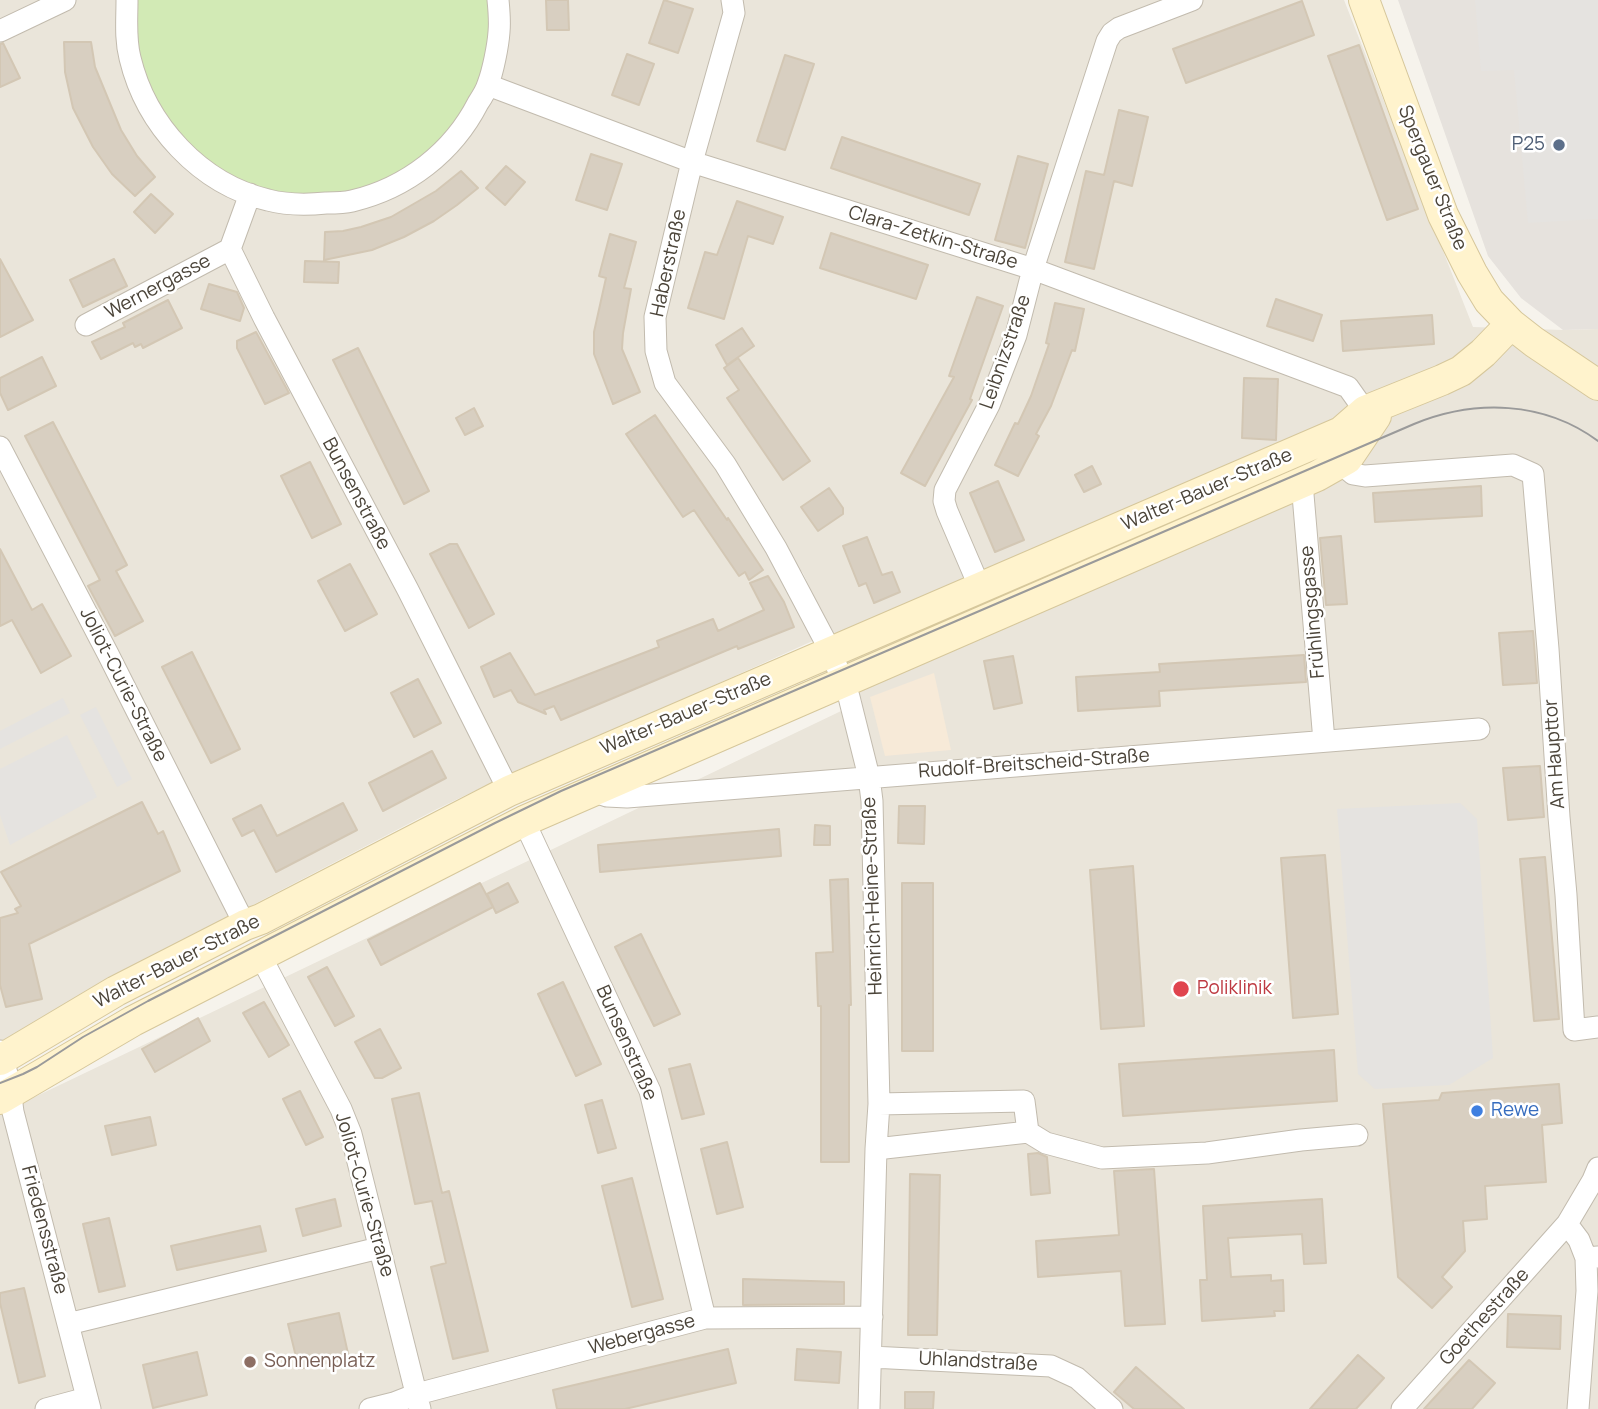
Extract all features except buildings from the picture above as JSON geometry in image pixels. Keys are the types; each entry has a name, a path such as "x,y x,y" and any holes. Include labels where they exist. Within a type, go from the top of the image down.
{"street":[{"path":"0,31 65,0"},
{"path":"127,0 126,31 129,56 137,82 147,105 176,146 212,176 250,194 301,205 350,202 380,192 411,177 444,152 467,124 488,85 499,31 498,0"},
{"name":"Haberstraße","path":"732,0 734,13 692,162 655,317 656,351 665,383 731,475 776,548 831,652"},
{"name":"Leibnizstraße","path":"980,588 947,511 945,490 989,405 1016,335 1033,269 1107,41 1119,28 1192,0"},
{"name":"Spergauer Straße","path":"1364,0 1443,215 1489,302 1534,342 1598,385"},
{"name":"Clara-Zetkin-Straße","path":"488,85 692,162 1033,269 1348,387 1377,407"},
{"path":"230,249 250,194"},
{"name":"Wernergasse","path":"86,325 230,249"},
{"name":"Bunsenstraße","path":"230,249 408,590 509,791"},
{"name":"Walter-Bauer-Straße","path":"1,1057 116,991 509,791 1341,432 1377,407 1461,371 1511,324"},
{"name":"Walter-Bauer-Straße","path":"1352,469 1347,459 1370,424 1377,407"},
{"name":"Joliot-Curie-Straße","path":"0,447 245,925"},
{"name":"Walter-Bauer-Straße","path":"6,1097 134,1021 524,821 1301,483 1352,469 1513,465"},
{"name":"Am Haupttor","path":"1513,465 1533,474 1574,1030 1598,1027"},
{"name":"Frühlingsgasse","path":"1301,483 1324,741"},
{"name":"Heinrich-Heine-Straße","path":"831,652 849,697 869,777 872,801 879,1104 869,1409"},
{"name":"Rudolf-Breitscheid-Straße","path":"590,791 607,796 627,797 1479,729"},
{"name":"Bunsenstraße","path":"524,821 650,1091 705,1318"},
{"name":"Joliot-Curie-Straße","path":"260,956 341,1109 351,1134 419,1401"},
{"name":"Friedensstraße","path":"1,1057 6,1097 13,1112 89,1404"},
{"path":"879,1104 1024,1101 1028,1132"},
{"path":"876,1149 1028,1132 1046,1143 1102,1158 1206,1153 1357,1135"},
{"path":"1578,1409 1592,1257 1567,1224 1594,1181 1598,1168"},
{"name":"Goethestraße","path":"1402,1409 1567,1224"},
{"path":"68,1324 379,1248"},
{"name":"Webergasse","path":"419,1401 705,1318 872,1317"},
{"name":"Uhlandstraße","path":"870,1357 1051,1366 1077,1378 1112,1409"},
{"path":"370,1409 419,1401"},
{"path":"46,1409 89,1404"}],"shaded area":[{"path":"0,0 1344,0 1473,327 1598,329 1598,1409 0,1409 0,1110 18,1105 862,701 803,573 748,516 817,639 619,728 520,769 437,809 264,899 0,1044"},
{"path":"1398,0 1598,0 1598,329 1563,330 1521,298 1488,256"},
{"name":"P25","path":"1475,0 1598,0 1598,219 1528,223 1514,70 1481,71"},
{"path":"934,673 951,750 885,756 870,697"},
{"path":"63,698 70,713 0,749 0,731"},
{"path":"96,707 132,779 117,787 80,715"},
{"path":"67,735 97,797 10,845 0,815 0,769"},
{"path":"1460,803 1477,819 1493,1058 1449,1085 1375,1089 1358,1074 1337,809"}],"green space":[{"path":"128,0 498,0 489,78 444,151 350,202 236,189 147,105"}],"tram line":[{"path":"0,1083 37,1067 83,1037 148,1001 561,791 1414,424 1461,410 1509,408 1555,418 1598,441"}],"place":[{"name":"P25","path":"1559,145"},
{"name":"Poliklinik","path":"1181,989"},
{"name":"Rewe","path":"1477,1111"},
{"name":"Sonnenplatz","path":"250,1362"}]}
